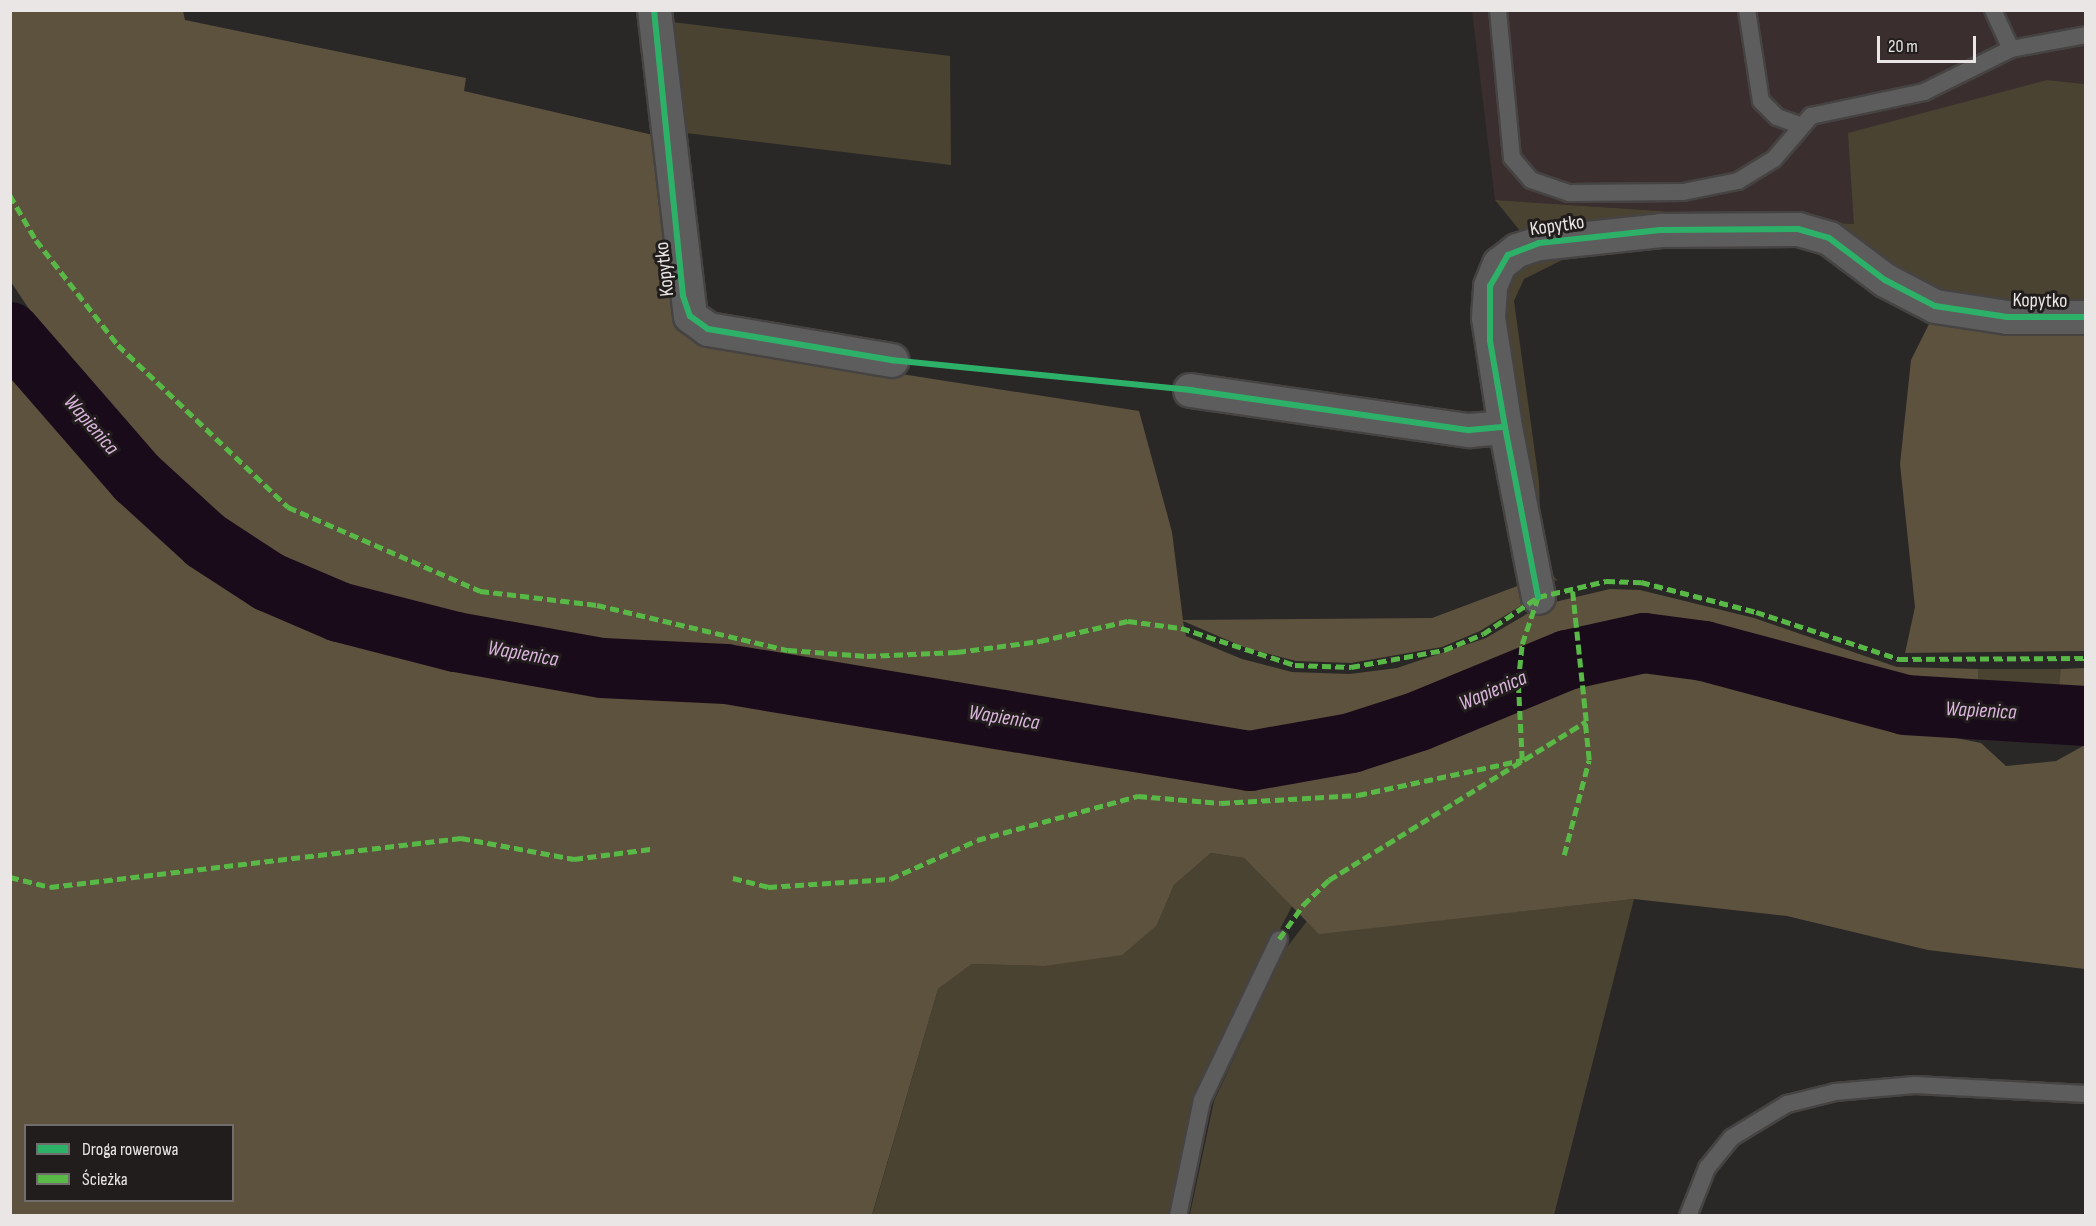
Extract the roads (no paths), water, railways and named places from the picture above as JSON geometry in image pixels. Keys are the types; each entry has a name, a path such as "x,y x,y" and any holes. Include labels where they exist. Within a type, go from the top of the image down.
{"street":[{"name":"Kopytko","path":"654,10 690,316 708,329 891,360"},
{"name":"Kopytko","path":"1538,597 1491,341 1490,286 1508,255 1539,243 1660,230 1798,229 1829,238 1885,280 1935,306 2007,317 2085,317"},
{"path":"1190,390 1469,430 1505,427"}],"lane":[{"path":"1497,10 1512,158 1519,171 1545,187 1637,195 1708,190 1757,173 1799,125 1827,109 1955,81 2011,49 2085,34"},
{"path":"1747,10 1758,94 1770,112 1799,125"},
{"path":"1993,10 2011,49"},
{"path":"1178,1215 1202,1100 1280,939"},
{"path":"1688,1215 1707,1168 1731,1138 1787,1104 1835,1092 1915,1085 2085,1094"}],"waterway":[{"name":"Wapienica","path":"10,332 137,478 206,541 269,582 339,612 456,642 602,668 726,674 1250,761 1351,743 1419,721 1567,660 1644,643 1704,651 1905,705 2086,716"}]}
